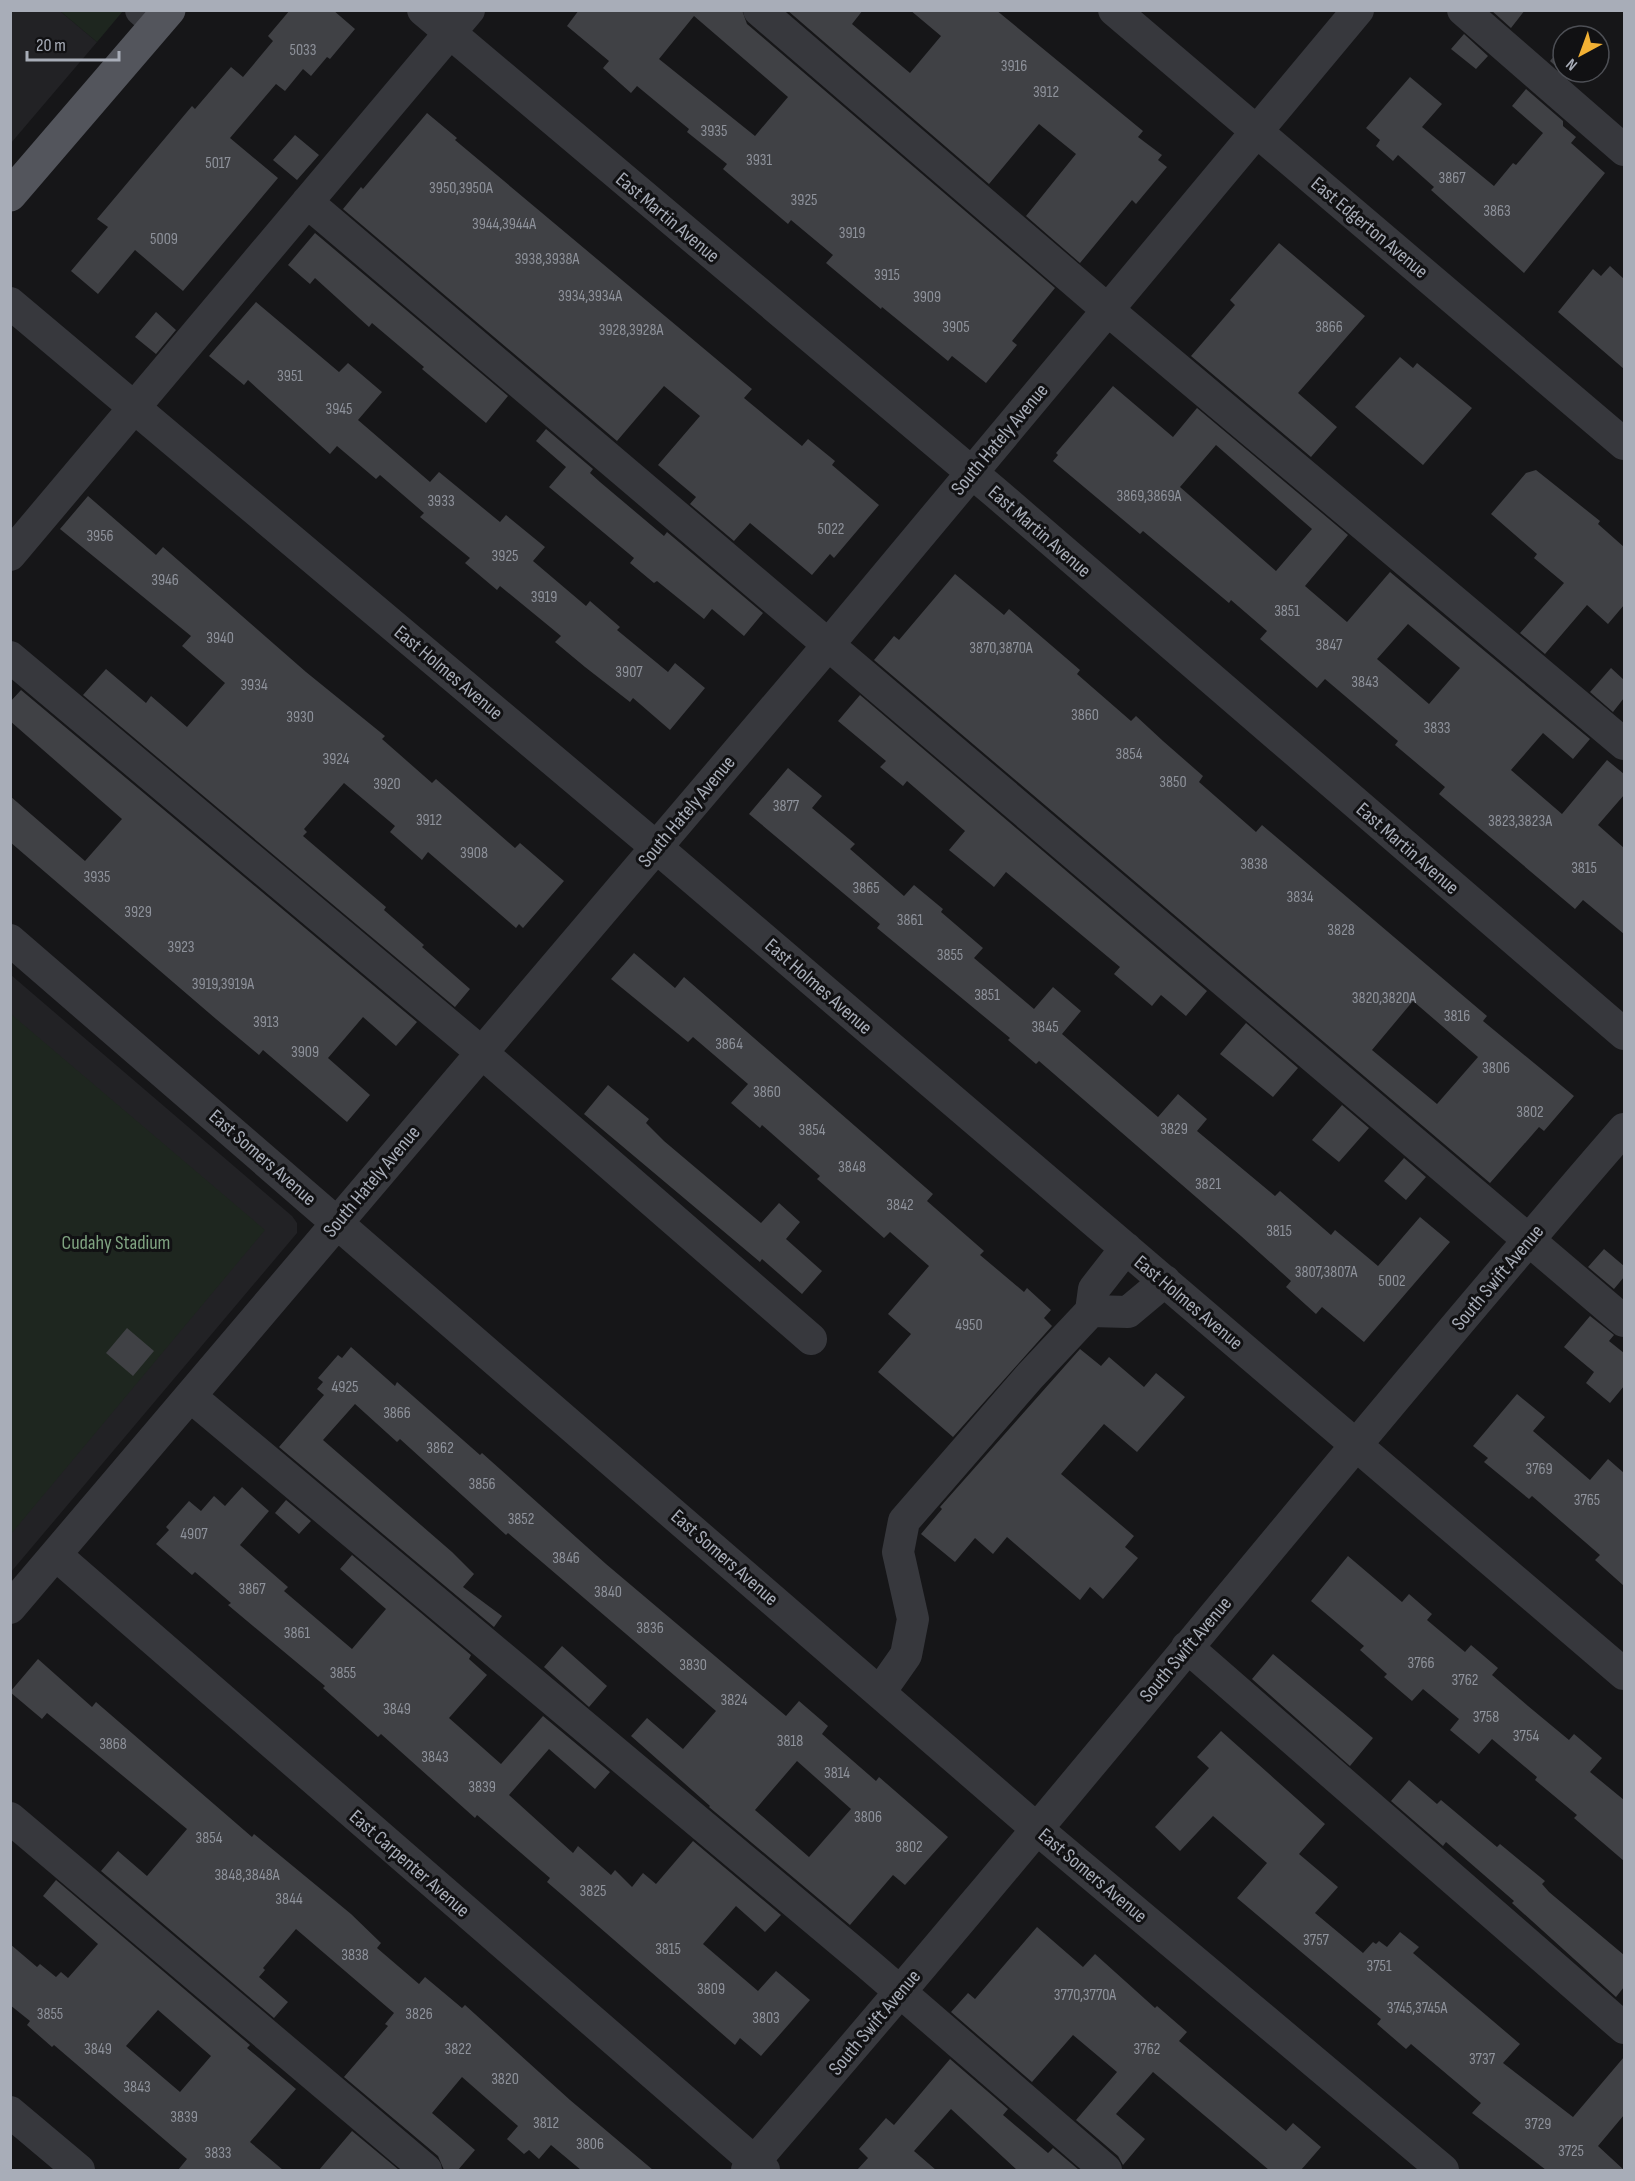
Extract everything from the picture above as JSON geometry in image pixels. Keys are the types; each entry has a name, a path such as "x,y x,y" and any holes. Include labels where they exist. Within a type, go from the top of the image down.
{"main road":[{"path":"10,195 155,15"}],"street":[{"name":"East Martin Avenue","path":"423,10 459,22 971,472 1624,1034"},
{"path":"759,10 1109,311 1624,744"},
{"name":"East Edgerton Avenue","path":"1114,10 1624,444"},
{"name":"South Hately Avenue","path":"10,1608 337,1220 829,644 1358,10"},
{"path":"1462,10 1624,150"},
{"path":"10,555 459,22"},
{"path":"307,202 1624,1321"},
{"name":"East Holmes Avenue","path":"10,303 656,847 1624,1674"},
{"path":"10,657 481,1052 811,1339"},
{"name":"East Somers Avenue","path":"10,940 337,1220 1037,1829 1443,2170"},
{"name":"South Swift Avenue","path":"755,2168 1355,1444 1624,1129"},
{"path":"880,1692 906,1656 913,1619 898,1552 904,1521 1030,1376 1091,1311 1094,1289 1126,1248"},
{"path":"1091,1311 1128,1312 1165,1281"},
{"path":"190,1396 901,1992 1106,2170"},
{"name":"East Carpenter Avenue","path":"56,1555 755,2168"},
{"path":"1187,1647 1624,2028"},
{"path":"10,1818 426,2170"},
{"path":"10,2112 79,2170"}],"shaded area":[{"path":"11,11 60,11 97,42 11,143"},
{"name":"Cudahy Stadium","path":"11,975 292,1216 297,1223 297,1233 11,1572"}],"green space":[{"path":"60,11 123,11 97,42"},
{"name":"Cudahy Stadium","path":"11,1014 265,1230 11,1534"}],"building":[{"path":"290,10 333,10 355,29 330,59 327,57 311,76 303,69 285,91 276,84 230,138 278,178 183,291 135,250 98,294 71,271 108,227 97,219 192,106 195,109 231,67 243,77 273,41 268,36"},
{"path":"579,10 742,10 747,24 1055,288 1012,341 1017,345 986,383 952,356 948,361 826,263 833,255 791,220 788,224 723,169 727,164 687,132 689,129 637,86 631,93 603,68 609,61 567,26","holes":["694,16 788,97 755,136 659,59"]},
{"path":"787,10 863,10 852,24 910,73 941,36 910,10 996,10 1143,131 1138,137 1162,155 1158,160 1167,167 1136,204 1132,200 1080,263 1026,216 1076,154 1039,124 989,184"},
{"path":"1491,10 1525,10 1511,28"},
{"path":"1464,34 1488,56 1476,69 1451,49"},
{"path":"1410,77 1442,104 1422,127 1494,186 1513,163 1516,165 1543,133 1512,106 1526,89 1563,121 1563,126 1576,137 1571,143 1605,173 1524,273 1431,190 1434,187 1398,155 1393,161 1376,146 1380,140 1366,128"},
{"path":"427,113 457,138 455,140 752,389 744,398 802,446 808,439 835,461 832,465 879,505 834,558 830,554 812,575 750,523 734,541 690,504 696,497 658,465 700,416 664,386 617,441 343,209 361,187 363,189"},
{"path":"295,135 319,155 297,180 273,160"},
{"path":"315,233 508,396 486,423 372,323 369,327 315,278 310,284 288,265"},
{"path":"1279,243 1365,316 1298,393 1337,427 1311,457 1191,356 1235,305 1230,300"},
{"path":"1610,266 1624,279 1624,369 1558,312 1593,269 1601,276"},
{"path":"256,302 339,372 348,363 382,392 358,420 430,482 439,472 500,522 506,515 545,547 533,561 586,606 590,601 620,627 617,630 668,672 675,663 705,688 670,730 633,698 630,702 585,667 555,642 561,636 500,586 497,590 465,563 470,558 420,517 424,513 380,475 376,479 337,446 330,454 248,380 244,385 209,356"},
{"path":"156,312 176,330 156,354 135,337"},
{"path":"1400,357 1413,368 1417,363 1472,408 1423,465 1355,407"},
{"path":"1113,386 1173,437 1197,408 1348,535 1305,586 1347,622 1390,572 1590,739 1573,759 1543,733 1511,770 1562,814 1607,760 1624,774 1624,795 1598,825 1624,848 1624,934 1583,900 1575,909 1439,794 1445,787 1395,745 1398,741 1325,679 1317,688 1260,639 1267,631 1231,600 1229,603 1143,531 1140,534 1053,461 1058,455 1056,453","holes":["1216,445 1312,529 1276,571 1180,487","1408,624 1460,668 1429,704 1377,659"]},
{"path":"546,429 593,469 590,473 600,482 664,536 667,532 763,613 744,636 712,609 704,619 657,581 654,583 630,563 634,558 549,487 566,467 536,441"},
{"path":"1536,470 1600,521 1598,524 1624,547 1624,605 1608,624 1587,605 1545,654 1520,633 1564,583 1534,558 1537,554 1491,514 1526,473"},
{"path":"88,496 156,555 163,547 306,672 385,736 382,739 432,783 436,779 515,848 520,843 564,881 523,928 519,924 516,928 428,852 422,860 390,832 395,826 344,783 304,829 307,832 303,836 386,907 384,910 470,989 455,1007 83,695 106,669 146,703 151,696 187,727 225,683 182,646 191,636 60,529"},
{"path":"955,574 1004,615 1009,609 1080,670 1077,674 1131,721 1136,716 1203,776 1199,782 1256,832 1262,825 1487,1016 1483,1021 1574,1096 1544,1131 1539,1127 1490,1183 874,660 894,636 899,640","holes":["1413,1001 1478,1057 1437,1104 1372,1050"]},
{"path":"1611,668 1624,680 1624,698 1613,712 1590,692"},
{"path":"21,690 417,1022 396,1046 363,1017 328,1058 370,1095 347,1122 263,1050 259,1055 10,842 10,796 85,861 122,819 10,721 10,702"},
{"path":"860,695 1207,991 1186,1016 1161,995 1152,1006 1114,974 1120,967 1006,872 994,887 949,850 965,831 907,781 903,786 880,767 886,761 838,721"},
{"path":"788,768 822,796 812,808 855,844 850,849 904,896 914,885 943,909 941,912 983,948 974,958 1034,1009 1053,987 1081,1011 1062,1034 1158,1117 1178,1094 1207,1119 1197,1131 1275,1196 1280,1191 1331,1235 1335,1230 1378,1266 1420,1217 1450,1242 1364,1342 1322,1307 1316,1314 1286,1287 1291,1281 1241,1236 1039,1061 1036,1064 1008,1040 1010,1038 877,928 880,924 749,814"},
{"path":"634,953 675,988 684,977 933,1194 927,1201 984,1251 980,1255 1024,1292 1027,1288 1051,1310 1044,1318 1052,1326 953,1437 878,1372 911,1334 888,1314 929,1266 890,1232 884,1238 817,1179 820,1176 762,1125 760,1128 731,1103 748,1084 693,1037 688,1042 611,979"},
{"path":"1246,1023 1298,1068 1273,1097 1220,1054"},
{"path":"608,1085 649,1119 646,1123 664,1141 761,1223 779,1203 800,1222 786,1239 822,1271 802,1294 762,1259 760,1262 584,1114"},
{"path":"1342,1105 1369,1128 1339,1162 1312,1140"},
{"path":"1404,1158 1426,1177 1406,1200 1384,1181"},
{"path":"1604,1249 1624,1266 1624,1277 1614,1289 1588,1267"},
{"path":"1590,1316 1614,1335 1609,1341 1624,1353 1624,1386 1610,1403 1586,1383 1594,1372 1564,1347"},
{"path":"127,1328 154,1351 133,1376 106,1353"},
{"path":"351,1347 395,1386 397,1382 480,1455 482,1453 606,1564 786,1716 799,1701 828,1726 822,1734 876,1781 879,1777 948,1837 905,1885 893,1875 850,1925 709,1807 631,1736 647,1718 683,1749 716,1711 508,1533 506,1535 400,1439 397,1442 355,1404 323,1440 452,1552 474,1574 463,1587 502,1616 494,1627 279,1447 324,1395 317,1389 323,1382 318,1378 338,1355 342,1358","holes":["797,1761 851,1809 809,1857 755,1810"]},
{"path":"1080,1349 1101,1366 1109,1357 1144,1387 1156,1373 1185,1397 1137,1452 1104,1424 1061,1474 1134,1536 1125,1547 1138,1558 1103,1599 1090,1587 1080,1600 1007,1537 993,1554 975,1538 955,1562 921,1534 942,1509 940,1507"},
{"path":"1517,1394 1545,1417 1533,1431 1590,1480 1608,1459 1624,1473 1624,1586 1595,1560 1600,1555 1532,1496 1529,1499 1484,1462 1488,1458 1473,1446"},
{"path":"242,1487 269,1511 240,1545 288,1587 284,1591 352,1649 386,1609 340,1569 352,1555 471,1655 469,1659 487,1675 449,1718 501,1764 543,1716 610,1772 595,1789 549,1749 509,1795 573,1853 578,1846 611,1875 615,1870 632,1887 643,1873 656,1884 693,1841 781,1915 765,1932 736,1906 703,1944 758,1991 776,1971 810,2000 761,2056 740,2038 735,2045 547,1882 550,1878 477,1815 475,1818 381,1734 378,1737 323,1688 325,1686 228,1605 231,1603 195,1572 192,1575 156,1544 169,1530 166,1527 189,1501 201,1511 214,1496 225,1506"},
{"path":"286,1500 311,1521 299,1534 275,1513"},
{"path":"1348,1556 1402,1602 1409,1594 1432,1614 1427,1620 1465,1652 1471,1645 1498,1668 1492,1675 1528,1706 1569,1740 1574,1734 1602,1758 1590,1772 1624,1800 1624,1861 1574,1818 1577,1815 1535,1780 1537,1777 1492,1739 1479,1754 1450,1730 1459,1719 1423,1689 1412,1701 1384,1677 1387,1674 1360,1650 1364,1646 1311,1601"},
{"path":"562,1646 607,1686 589,1707 544,1667"},
{"path":"1273,1654 1373,1738 1350,1766 1252,1679"},
{"path":"38,1659 92,1707 96,1702 252,1837 254,1834 351,1914 381,1943 377,1948 419,1984 425,1977 462,2008 465,2005 570,2100 653,2170 581,2170 551,2145 539,2159 529,2150 524,2154 507,2139 518,2126 462,2077 432,2113 475,2150 458,2170 444,2170 438,2156 344,2077 388,2026 385,2024 394,2013 296,1929 263,1968 265,1970 259,1977 288,2002 274,2018 101,1871 118,1851 147,1876 187,1829 47,1713 42,1719 10,1692"},
{"path":"1221,1731 1325,1824 1299,1854 1338,1887 1315,1913 1363,1953 1373,1942 1376,1944 1379,1941 1387,1947 1400,1932 1419,1947 1413,1953 1520,2044 1503,2063 1573,2117 1624,2057 1624,2115 1598,2146 1624,2170 1546,2170 1472,2113 1481,2103 1411,2044 1406,2049 1377,2024 1381,2019 1237,1898 1267,1863 1213,1816 1180,1851 1155,1827 1209,1768 1197,1757"},
{"path":"1409,1780 1437,1804 1441,1800 1497,1847 1500,1844 1545,1881 1542,1884 1549,1892 1624,1955 1624,1987 1616,1997 1512,1903 1514,1901 1446,1842 1443,1846 1391,1801"},
{"path":"56,1880 250,2045 247,2048 296,2089 250,2142 283,2170 178,2170 187,2159 54,2045 52,2047 27,2025 30,2021 10,2005 10,1944 37,1967 40,1964 56,1977 61,1972 68,1978 98,1944 43,1896","holes":["158,2010 211,2056 180,2092 126,2046"]},
{"path":"1037,1927 1083,1967 1095,1954 1155,2008 1157,2006 1187,2032 1179,2041 1286,2131 1293,2123 1321,2147 1301,2170 1269,2170 1153,2072 1116,2114 1145,2139 1123,2165 1118,2156 1076,2120 1117,2072 1073,2035 1032,2082 951,2012 968,1993 975,1999"},
{"path":"950,2059 1008,2109 1003,2115 1048,2153 1053,2148 1079,2170 1017,2170 951,2109 914,2151 936,2170 857,2170 868,2158 859,2149 886,2118 894,2125"},
{"path":"352,2131 399,2170 319,2170"}]}
